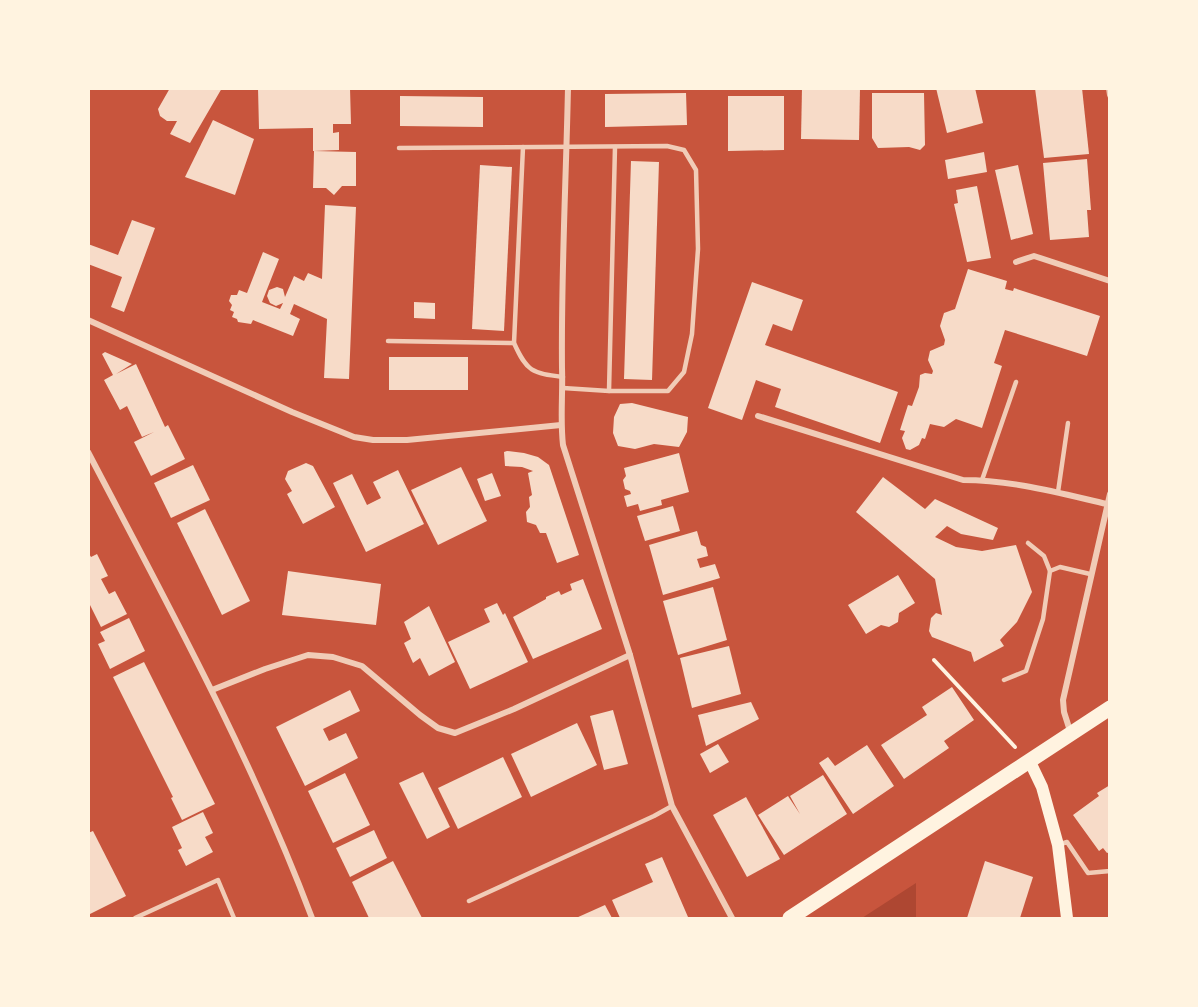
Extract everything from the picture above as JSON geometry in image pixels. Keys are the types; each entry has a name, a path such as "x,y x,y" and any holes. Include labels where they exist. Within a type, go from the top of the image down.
{"main road":[{"path":"790,918 1110,708"},
{"path":"1030,762 1042,787 1058,845 1067,918"}],"street":[{"path":"568,88 562,306 561,426 563,445 630,655 672,806 732,918"},
{"path":"1109,88 1110,94"},
{"path":"1016,262 1034,256 1110,281"},
{"path":"88,320 292,412 354,437 406,440 561,426"},
{"path":"758,416 963,480 992,480 1107,504"},
{"path":"88,452 213,690 286,849 312,918"},
{"path":"1071,734 1063,700 1110,494"},
{"path":"213,690 308,655 333,657 362,666 420,716 438,728 455,733 514,709 630,655"}],"lane":[{"path":"399,148 667,146 684,150 696,170 698,249 692,334 684,372 668,391 563,388"},
{"path":"523,147 514,343 522,363 538,374 563,377"},
{"path":"609,391 615,147"},
{"path":"388,341 514,343"},
{"path":"982,480 1016,382"},
{"path":"1058,492 1068,423"},
{"path":"1004,680 1026,671 1043,619 1050,571 1044,556 1028,543"},
{"path":"1050,571 1060,567 1090,574"},
{"path":"469,901 672,806"},
{"path":"1058,845 1067,842 1088,873 1110,871"},
{"path":"135,918 218,880 234,918"}],"path":[{"path":"934,660 1030,762"}],"shaded area":[{"path":"916,883 916,918 862,918"}],"building":[{"path":"170,88 222,88 190,143 170,134 177,121 167,121 160,116 158,109"},
{"path":"258,88 350,88 351,124 333,124 333,133 339,132 339,150 313,151 313,128 259,129"},
{"path":"802,88 860,88 859,140 801,139"},
{"path":"936,88 975,88 983,123 947,133"},
{"path":"1035,88 1082,88 1089,154 1044,158"},
{"path":"686,93 687,125 605,127 605,94"},
{"path":"872,93 924,93 925,145 920,150 909,147 878,148 872,138"},
{"path":"400,96 483,97 483,127 400,126"},
{"path":"728,96 784,96 784,150 728,151"},
{"path":"213,120 254,139 235,195 185,177"},
{"path":"314,151 356,152 356,186 342,186 334,195 326,188 313,188"},
{"path":"984,152 987,172 948,179 945,160"},
{"path":"1087,159 1091,210 1087,210 1089,237 1050,240 1043,163"},
{"path":"631,161 659,162 652,380 624,379"},
{"path":"480,165 512,167 504,331 472,329"},
{"path":"1018,165 1033,234 1011,240 995,170"},
{"path":"977,186 991,258 967,262 954,204 958,203 956,190"},
{"path":"325,205 356,207 349,379 324,378 327,319 294,304 290,314 300,319 293,336 253,320 251,324 238,322 232,317 234,312 230,310 231,295 237,295 239,290 247,293 263,252 279,259 262,302 280,309 283,303 276,306 270,303 267,296 269,290 277,287 283,289 285,297 294,276 304,281 308,273 322,279"},
{"path":"132,220 155,228 124,312 111,307 122,277 88,264 88,244 118,255"},
{"path":"968,269 1007,281 1005,289 1013,291 1014,288 1100,316 1087,356 1005,330 994,363 1002,366 982,428 956,419 944,427 930,424 925,439 922,438 919,445 910,450 906,449 902,438 905,431 900,430 908,405 912,406 919,387 920,375 932,374 928,360 930,351 944,345 945,340 940,326 944,313 955,309"},
{"path":"752,282 803,300 792,331 773,324 765,345 898,392 880,443 775,407 781,389 756,380 742,420 708,408"},
{"path":"414,302 435,303 435,319 414,318"},
{"path":"105,352 132,364 116,374 136,364 165,427 168,425 185,459 151,476 134,442 154,432 142,437 127,406 120,410 104,380 113,375 102,354"},
{"path":"389,357 468,357 468,390 389,390"},
{"path":"632,403 688,417 687,432 679,447 654,444 635,449 618,446 613,433 614,417 620,404"},
{"path":"504,452 538,457 549,465 579,555 557,563 546,533 540,533 536,525 527,522 526,512 530,507 529,497 532,495 528,473 533,471 522,467 505,466"},
{"path":"679,453 689,492 661,500 662,505 640,511 638,504 627,507 624,496 631,494 625,489 624,468"},
{"path":"306,463 313,466 335,507 303,524 287,494 292,491 285,479 288,471"},
{"path":"193,465 210,500 171,518 154,483"},
{"path":"461,467 487,521 438,545 411,490"},
{"path":"398,470 424,524 366,552 333,483 352,474 367,505 381,498 373,482"},
{"path":"492,473 501,496 485,501 477,479"},
{"path":"883,477 925,509 935,499 998,528 993,540 961,534 947,526 935,537 956,547 982,551 1016,545 1032,592 1017,622 1000,640 1004,646 974,662 971,652 932,637 929,631 931,618 936,613 942,615 935,579 856,512"},
{"path":"673,506 680,531 645,541 637,516"},
{"path":"205,509 250,601 222,615 177,523"},
{"path":"697,531 701,545 706,547 708,556 697,559 700,568 715,564 720,578 663,595 649,545"},
{"path":"88,552 91,557 97,554 108,576 101,579 109,594 115,591 127,614 101,627 88,601"},
{"path":"288,571 381,584 376,625 282,615"},
{"path":"898,575 915,603 899,613 898,622 889,627 881,625 866,634 848,605"},
{"path":"583,579 602,629 533,659 513,617 559,591 561,595 572,590 570,584"},
{"path":"713,587 727,640 678,655 663,601"},
{"path":"497,603 503,615 505,613 528,662 470,689 448,642 490,622 484,609"},
{"path":"429,606 455,662 429,676 420,658 413,663 404,643 411,639 404,622"},
{"path":"129,618 145,651 110,669 98,644 105,641 100,632"},
{"path":"729,646 741,694 692,708 680,658"},
{"path":"144,662 215,804 182,820 171,798 173,797 113,677"},
{"path":"952,687 974,720 944,741 949,748 904,779 881,745 927,715 922,707"},
{"path":"350,690 360,711 323,729 329,741 346,733 358,758 305,786 276,727"},
{"path":"751,702 759,719 706,746 698,715"},
{"path":"613,710 628,764 604,770 590,716"},
{"path":"577,723 597,765 531,797 511,754"},
{"path":"718,744 729,762 710,773 700,754"},
{"path":"867,745 894,786 853,814 819,763 828,757 835,766"},
{"path":"503,757 522,797 458,829 438,788"},
{"path":"423,772 450,827 427,839 399,783"},
{"path":"345,773 370,825 333,843 308,791"},
{"path":"823,775 847,814 784,855 758,815 788,796 800,814 790,796"},
{"path":"1110,785 1110,852 1107,853 1103,848 1099,851 1073,815 1099,796 1097,793"},
{"path":"746,797 780,859 747,877 713,815"},
{"path":"203,812 213,833 205,837 213,852 186,866 178,850 182,848 172,827"},
{"path":"374,830 387,858 350,877 336,848"},
{"path":"93,831 126,896 88,915 88,833"},
{"path":"662,857 688,917 620,918 612,900 653,882 645,864"},
{"path":"393,861 422,918 369,918 352,882"},
{"path":"985,861 1033,877 1020,918 967,918"},
{"path":"605,905 612,918 576,918"}]}
